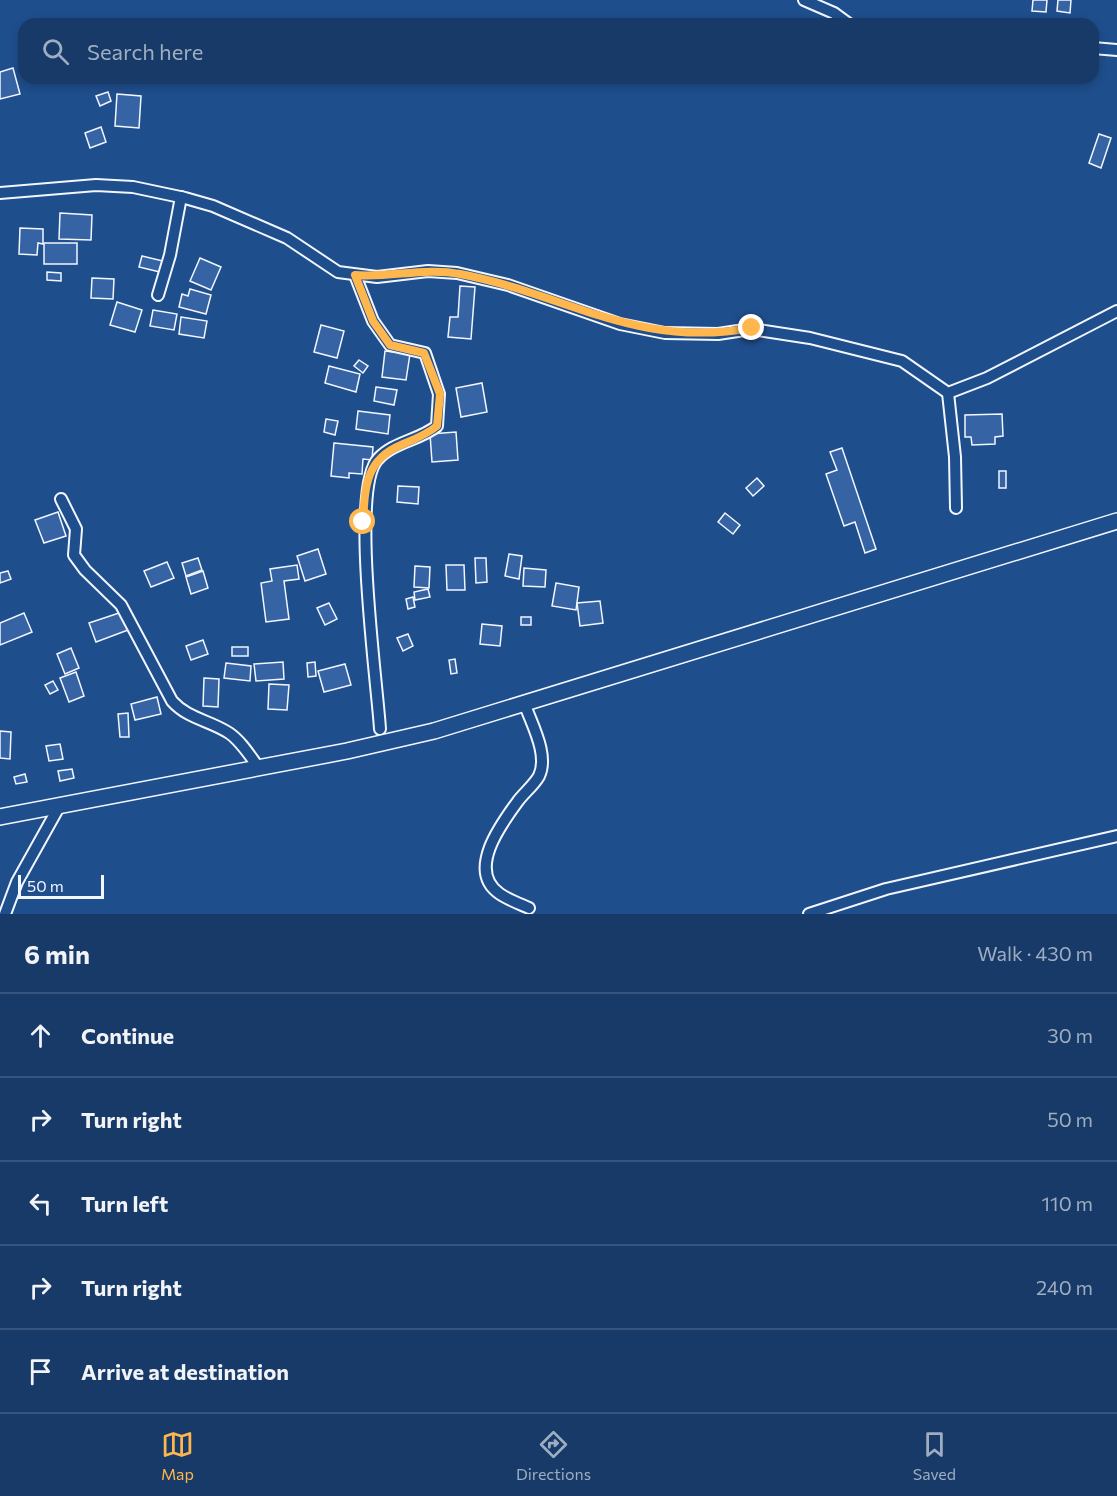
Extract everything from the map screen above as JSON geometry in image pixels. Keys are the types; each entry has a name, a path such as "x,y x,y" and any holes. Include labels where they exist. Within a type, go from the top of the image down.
{"main road":[{"path":"0,817 434,732 1117,521"}],"street":[{"path":"804,0 822,6 840,18"},
{"path":"1099,48 1117,50"},
{"path":"0,193 96,185 133,187 213,206 287,238 338,272 377,277 428,271 457,273 508,285 620,324 665,333 718,334 752,328 800,336 902,362 948,393 955,457 956,508"},
{"path":"158,295 170,255 181,197"},
{"path":"355,275 373,321 390,345 424,353 440,394 437,426 425,436 398,446 378,458 367,482 363,522 380,729"},
{"path":"948,393 987,378 1117,311"},
{"path":"61,499 76,529 74,555 121,605 172,701 182,713 228,732 244,747 259,768"},
{"path":"525,705 540,746 539,776 506,820 490,846 485,861 486,875 499,894 529,908"},
{"path":"5,914 17,882 60,806"},
{"path":"808,914 886,889 1117,836"}],"building":[{"path":"1033,0 1047,0 1046,12 1032,11"},
{"path":"1058,0 1071,0 1070,13 1057,11"},
{"path":"13,68 20,94 0,99 0,72"},
{"path":"108,92 111,101 100,106 96,96"},
{"path":"117,94 141,96 139,128 115,126"},
{"path":"101,127 106,142 90,148 85,133"},
{"path":"1099,134 1111,138 1101,168 1089,163"},
{"path":"60,213 92,215 91,240 59,239"},
{"path":"20,228 43,229 43,244 38,243 37,255 19,254"},
{"path":"44,243 77,243 77,264 44,264"},
{"path":"142,256 163,261 160,272 139,267"},
{"path":"200,258 221,267 211,290 190,281"},
{"path":"47,272 61,273 61,281 47,280"},
{"path":"92,278 114,279 113,299 91,298"},
{"path":"460,286 475,287 471,339 448,337 450,317 458,317"},
{"path":"190,289 211,295 206,314 179,307 182,294 188,296"},
{"path":"117,302 142,310 135,332 110,325"},
{"path":"153,310 177,314 174,330 150,326"},
{"path":"181,317 207,321 204,338 179,334"},
{"path":"321,325 344,331 337,358 314,352"},
{"path":"385,351 410,354 406,380 382,377"},
{"path":"359,360 368,366 363,373 354,366"},
{"path":"329,366 360,374 356,392 325,383"},
{"path":"482,383 487,412 461,417 456,388"},
{"path":"376,387 397,390 394,405 374,401"},
{"path":"358,411 390,415 388,434 356,429"},
{"path":"1002,414 1003,436 995,437 995,444 972,445 971,437 965,437 965,415"},
{"path":"326,419 338,421 335,435 324,432"},
{"path":"456,432 458,460 432,462 430,434"},
{"path":"334,443 373,447 372,460 363,459 362,474 349,473 349,478 331,476"},
{"path":"842,448 876,549 865,553 855,522 844,526 826,474 837,470 830,452"},
{"path":"999,471 1006,471 1006,488 999,488"},
{"path":"757,478 764,486 753,496 746,488"},
{"path":"398,486 419,487 418,504 397,502"},
{"path":"58,512 66,536 44,543 35,520"},
{"path":"725,513 740,525 733,534 718,522"},
{"path":"318,549 326,574 305,581 297,556"},
{"path":"509,554 522,556 519,579 505,576"},
{"path":"198,558 202,570 186,576 182,563"},
{"path":"475,558 486,558 487,582 476,583"},
{"path":"167,562 174,578 151,587 144,571"},
{"path":"297,565 299,579 284,581 289,619 266,622 261,583 272,581 270,569"},
{"path":"446,565 464,565 465,590 447,590"},
{"path":"415,566 430,567 429,588 414,587"},
{"path":"524,568 546,570 545,587 523,586"},
{"path":"8,571 11,579 0,583 0,573"},
{"path":"203,571 208,588 191,594 186,577"},
{"path":"556,583 579,587 576,610 552,606"},
{"path":"428,589 430,597 415,600 414,592"},
{"path":"413,597 415,607 408,609 406,599"},
{"path":"600,601 603,623 580,626 577,603"},
{"path":"329,603 337,619 325,625 317,608"},
{"path":"122,612 128,630 96,642 89,623"},
{"path":"24,613 32,632 0,645 0,623"},
{"path":"521,617 531,617 531,625 521,625"},
{"path":"482,624 502,626 500,646 480,644"},
{"path":"408,634 413,646 403,651 397,638"},
{"path":"203,640 208,654 191,660 186,646"},
{"path":"232,647 248,647 248,656 232,656"},
{"path":"71,648 79,668 65,674 57,654"},
{"path":"455,659 457,673 451,674 449,660"},
{"path":"283,662 284,679 256,681 254,664"},
{"path":"315,662 316,676 308,677 307,663"},
{"path":"226,663 251,666 250,681 224,678"},
{"path":"345,664 351,685 324,692 318,671"},
{"path":"76,672 84,696 69,702 60,678"},
{"path":"204,678 219,679 218,707 203,706"},
{"path":"53,681 58,690 50,694 45,685"},
{"path":"269,684 289,685 287,710 268,709"},
{"path":"157,697 161,714 135,720 131,704"},
{"path":"128,713 129,737 120,737 118,714"},
{"path":"0,731 11,732 10,759 0,758"},
{"path":"60,744 63,759 49,761 46,746"},
{"path":"72,769 74,778 60,781 58,771"},
{"path":"25,774 27,782 16,784 14,777"}],"route":[{"path":"363,522 367,482 371,469 378,458 398,446 425,436 437,426 440,394 430,363 424,353 390,345 373,321 355,275 377,277 428,271 457,273 508,285 620,324 665,333 718,334 752,328"}]}
